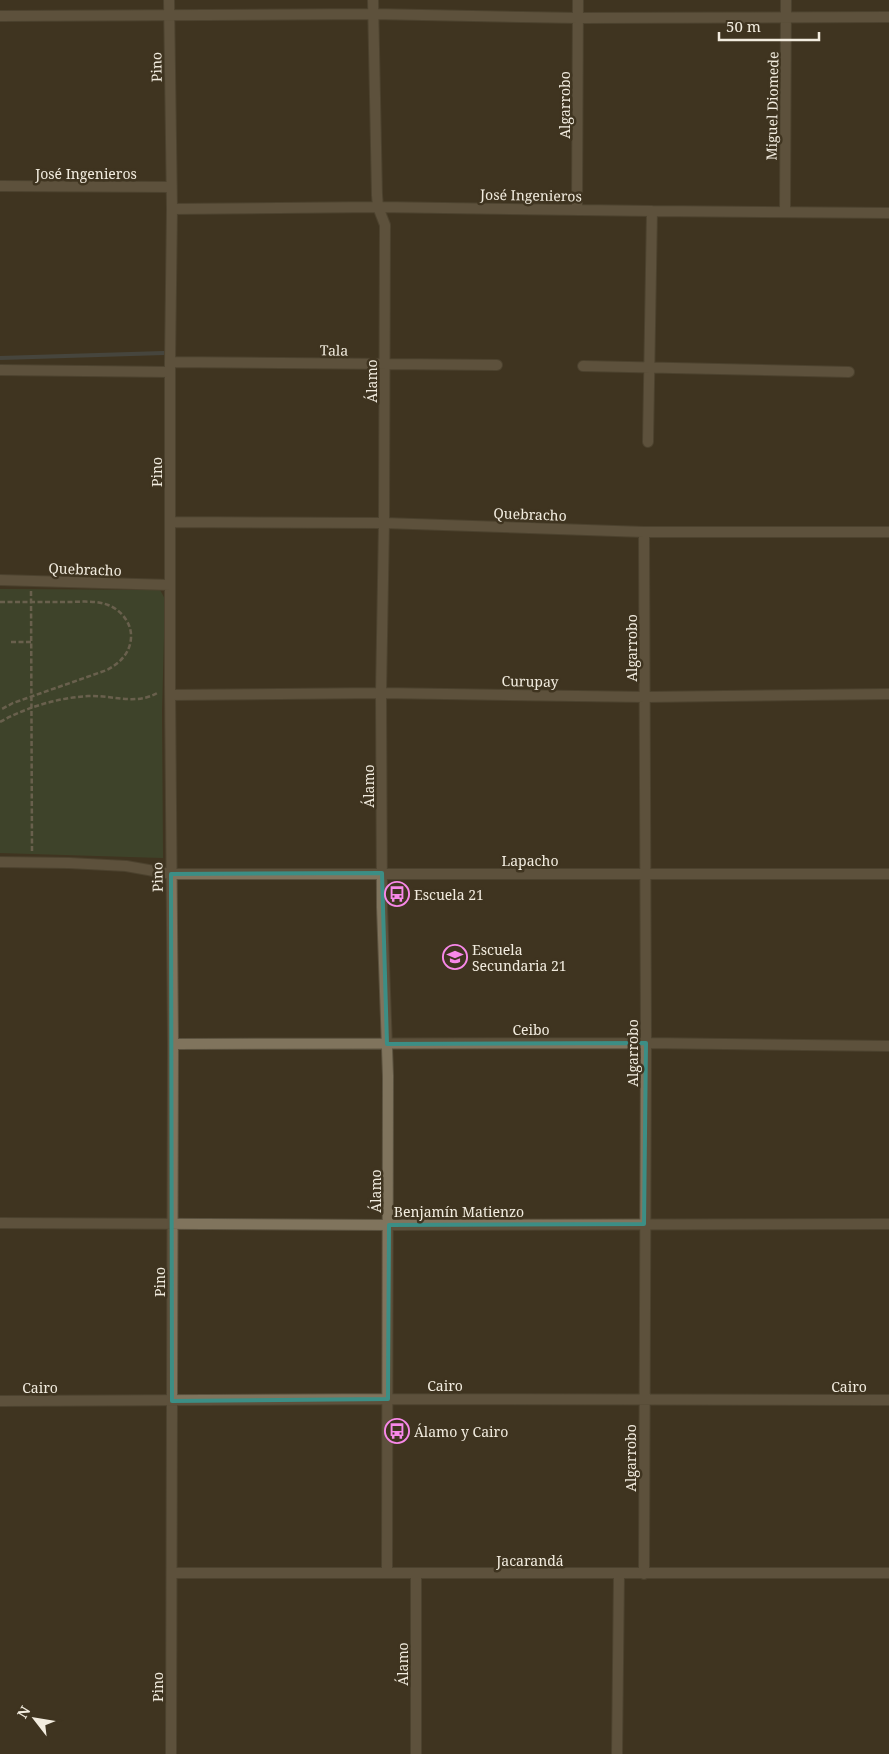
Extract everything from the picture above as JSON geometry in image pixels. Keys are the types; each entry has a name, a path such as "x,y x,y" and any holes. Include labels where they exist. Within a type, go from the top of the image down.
{"street":[{"name":"Pino","path":"169,0 172,209 170,690 173,1044 171,1754"},
{"name":"Álamo","path":"373,0 378,207 385,225 384,523 381,693 382,874 387,1044 389,1225 387,1573"},
{"name":"Algarrobo","path":"577,210 578,0"},
{"name":"Miguel Diomede","path":"785,211 786,0"},
{"path":"0,16 372,14 578,18 888,17"},
{"name":"José Ingenieros","path":"0,186 171,187"},
{"name":"José Ingenieros","path":"172,209 378,207 889,213"},
{"path":"648,442 652,211"},
{"name":"Tala","path":"0,370 385,364 497,365"},
{"path":"583,366 849,372"},
{"name":"Quebracho","path":"170,522 384,523 644,532 889,532"},
{"name":"Algarrobo","path":"644,532 646,697 644,1574"},
{"name":"Quebracho","path":"0,580 170,585"},
{"name":"Curupay","path":"170,690 646,697 889,694"},
{"name":"Lapacho","path":"0,862 126,866 171,874 889,874"},
{"name":"Ceibo","path":"173,1044 646,1042 889,1046"},
{"name":"Benjamín Matienzo","path":"0,1223 389,1225 889,1224"},
{"name":"Cairo","path":"0,1401 388,1399 889,1400"},
{"name":"Jacarandá","path":"172,1573 889,1574"},
{"name":"Álamo","path":"416,1574 416,1754"},
{"path":"618,1754 619,1574"}],"path":[{"path":"32,581 32,862"},
{"path":"0,602 98,602 108,605 124,616 131,632 128,650 116,666 13,703 0,710"},
{"path":"11,642 32,642"},
{"path":"0,722 17,713 64,699 112,696 140,700 170,690"}],"highlighted area":[{"path":"382,873 387,1044 646,1043 644,1224 389,1225 388,1399 172,1401 171,874"}],"green space":[{"path":"0,589 160,590 165,599 162,711 163,858 0,853"}],"waterway":[{"path":"0,358 164,353"}],"place":[{"name":"Escuela 21","path":"397,894"},
{"name":"Escuela Secundaria 21","path":"455,957"},
{"name":"Álamo y Cairo","path":"397,1431"}]}
